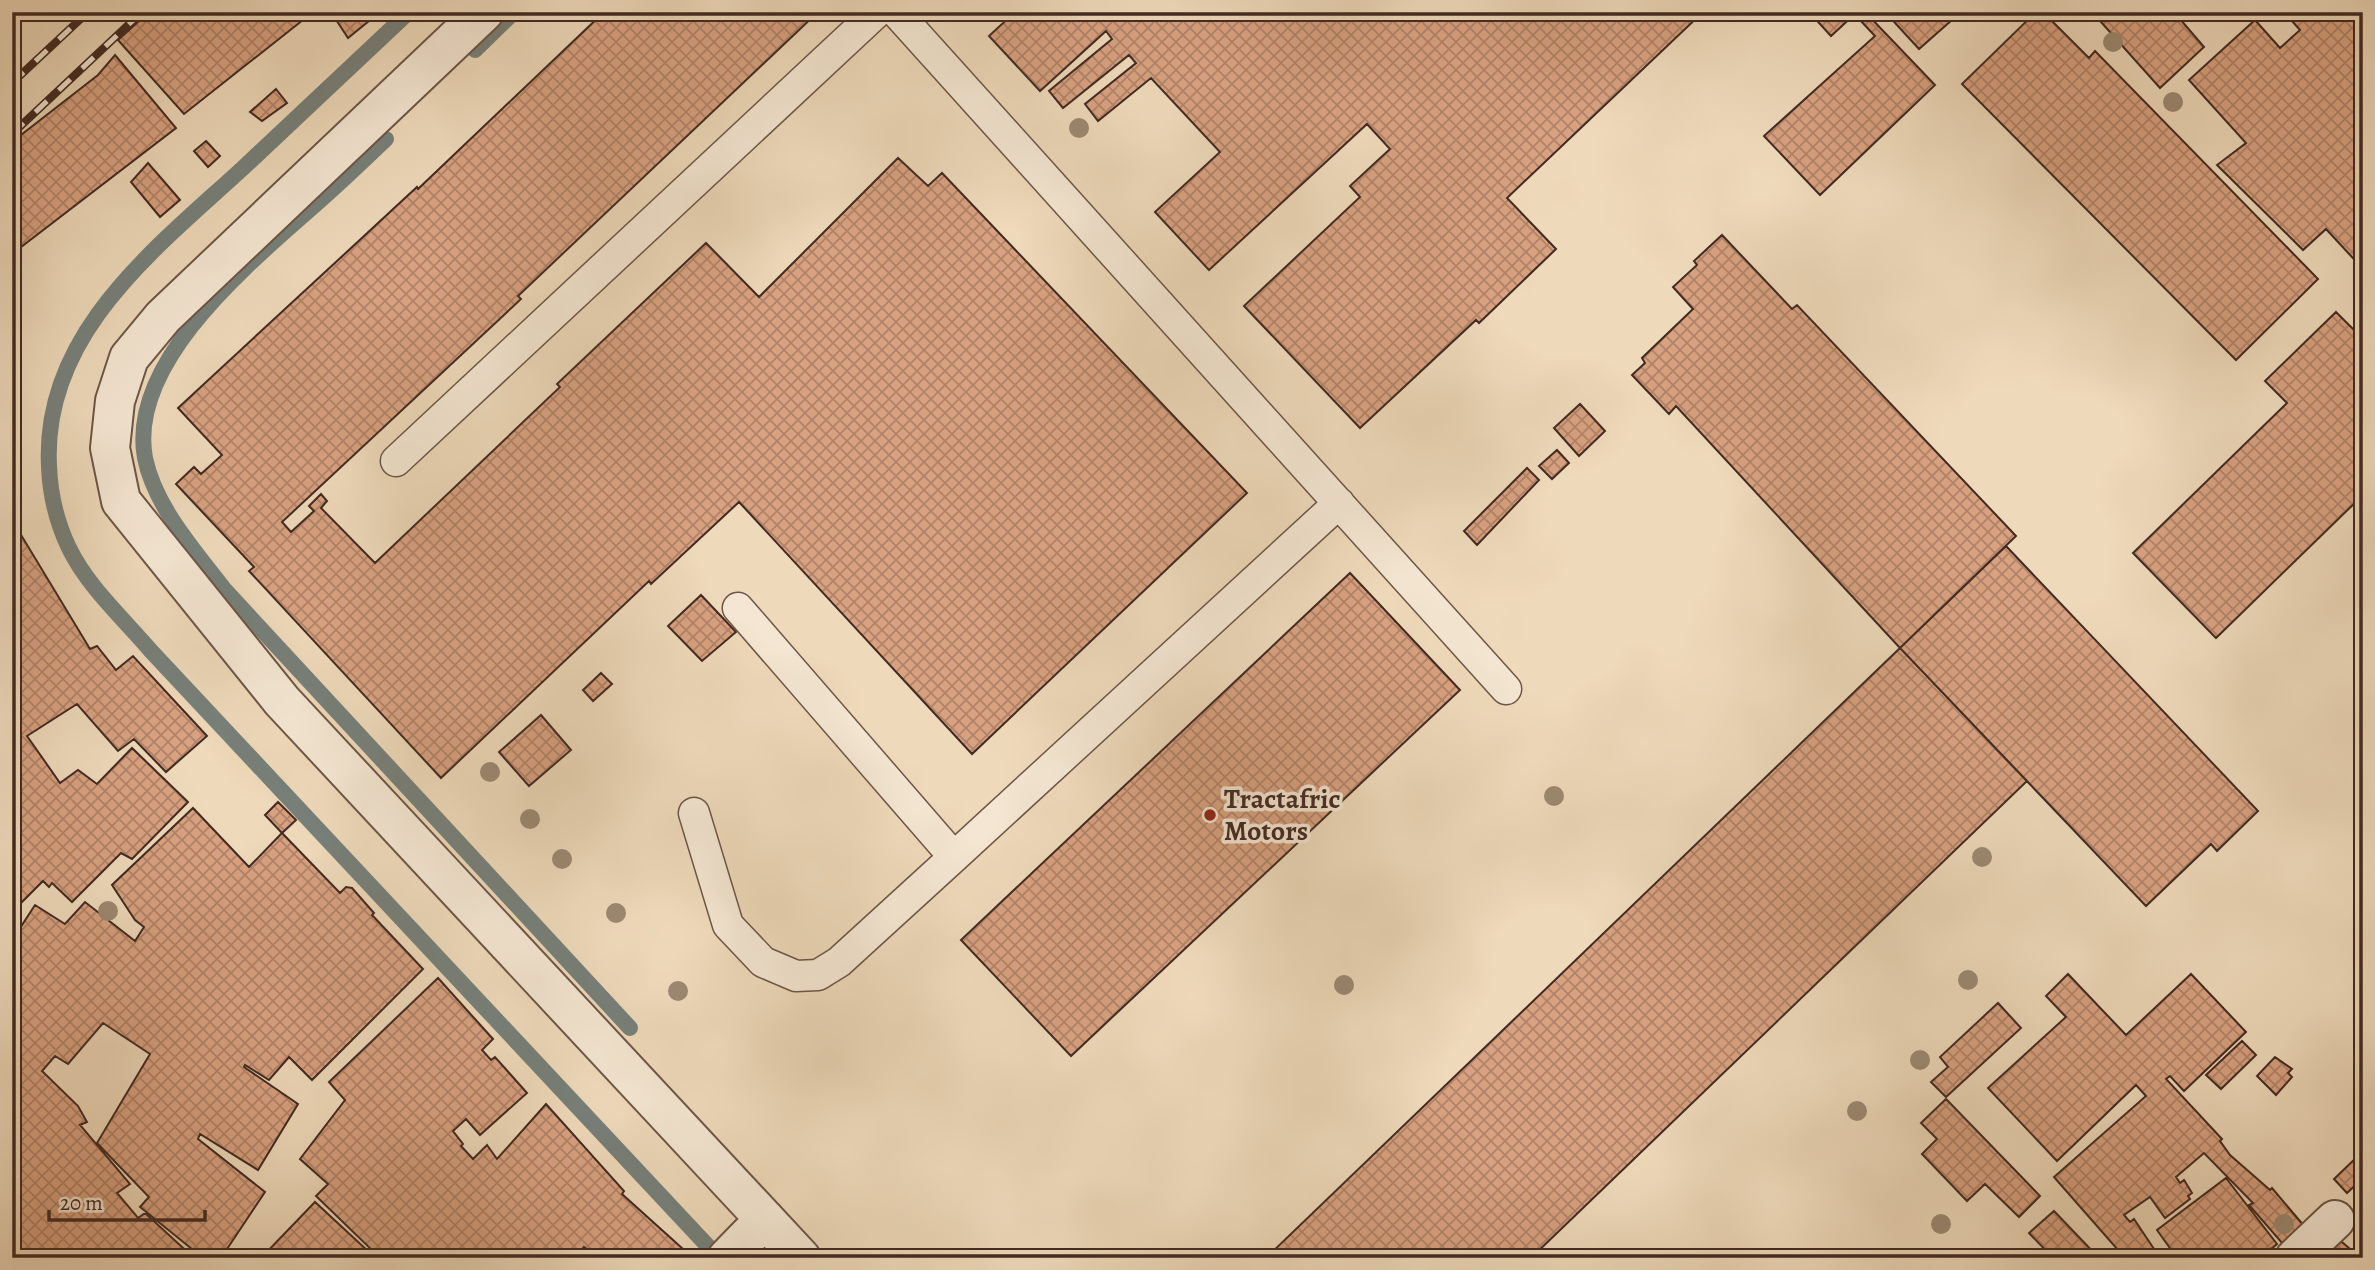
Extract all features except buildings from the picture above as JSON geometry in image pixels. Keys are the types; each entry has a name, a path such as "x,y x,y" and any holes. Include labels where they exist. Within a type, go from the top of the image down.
{"street":[{"path":"484,12 163,317 130,358 115,401 110,447 121,500 282,701 801,1258"},
{"path":"727,1258 765,1219"},
{"path":"2295,1258 2335,1220"}],"lane":[{"path":"396,461 877,12"},
{"path":"896,12 1506,689"},
{"path":"694,813 729,925 763,962 796,976 818,975 839,962 1339,503"},
{"path":"738,608 954,857"}],"waterway":[{"path":"409,12 175,230 110,298 84,335 64,375 52,419 49,466 55,508 69,548 86,576 107,602 719,1258"},
{"path":"475,50 514,12"},
{"path":"386,139 229,284 174,350 155,385 145,422 145,458 157,494 167,511 224,589 630,1028"}],"railway":[{"path":"12,83 88,12"},
{"path":"12,134 142,12"}],"place":[{"name":"Tractafric Motors","path":"1210,815"}]}
